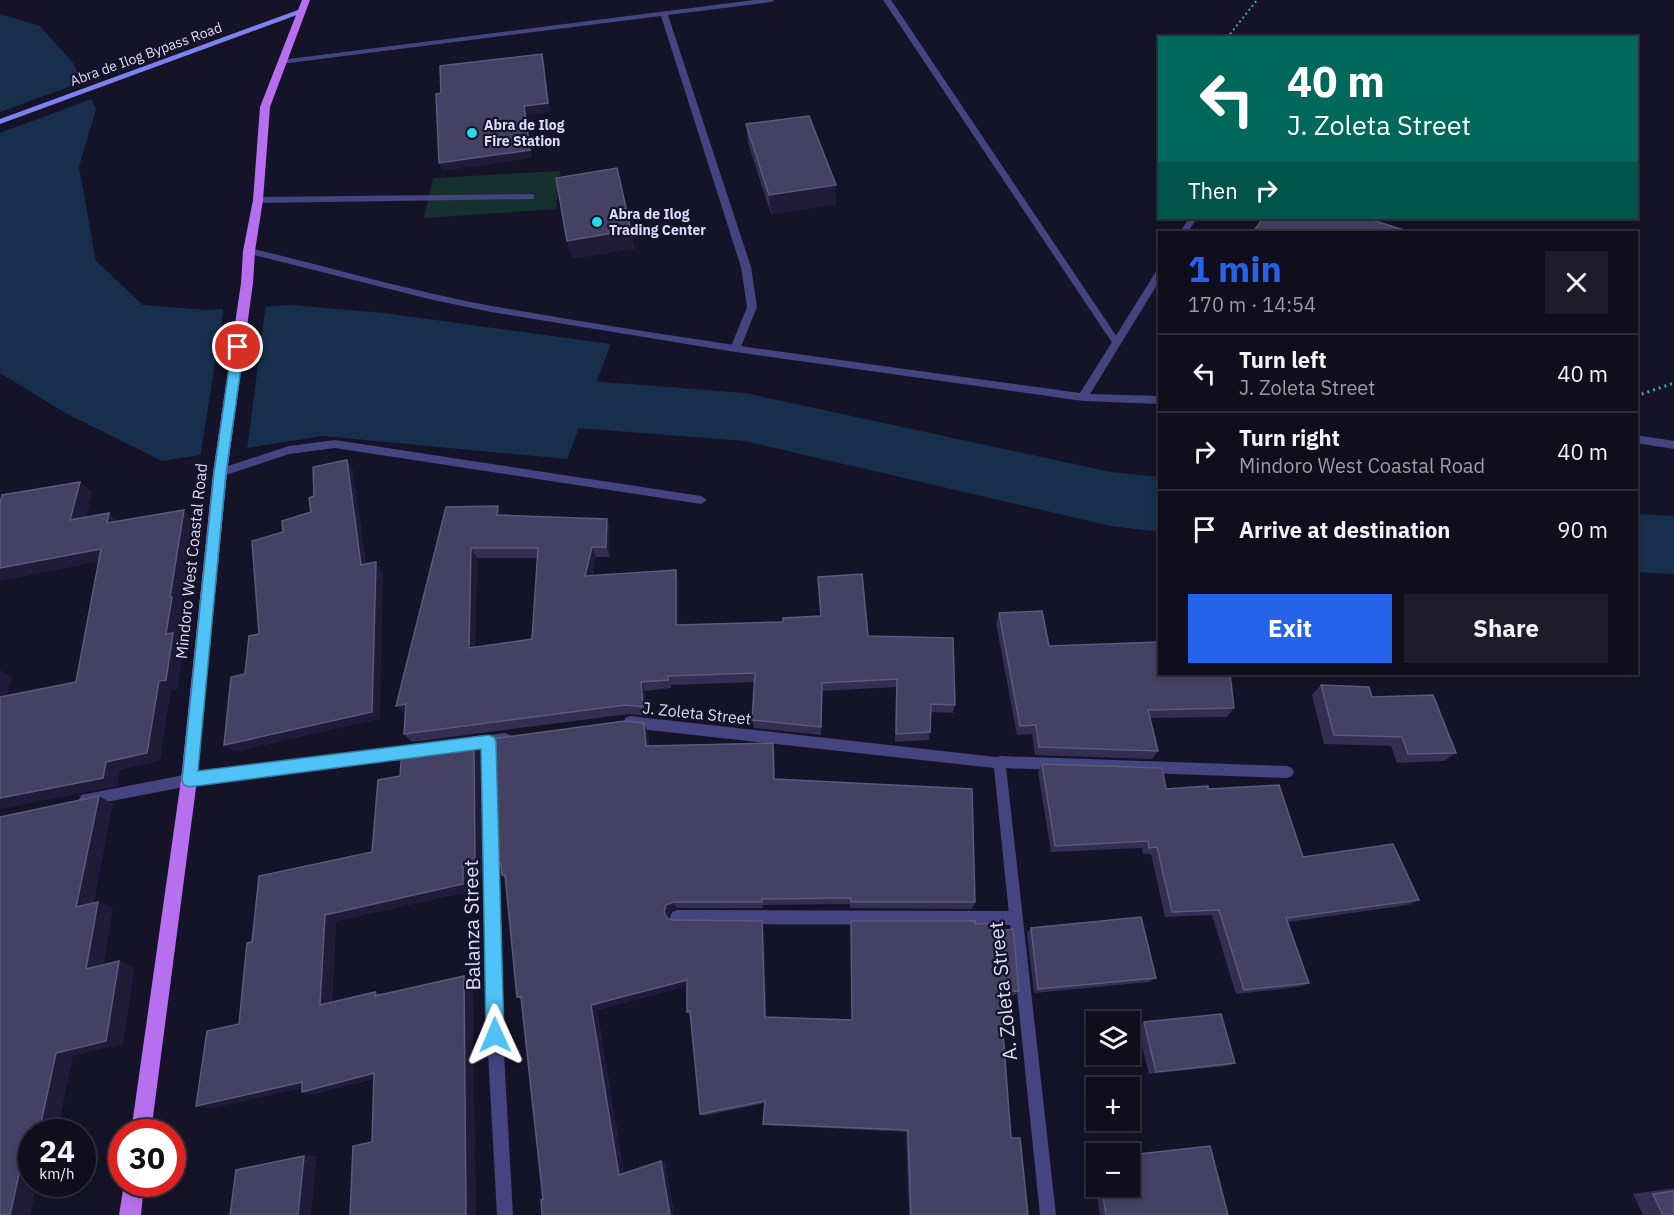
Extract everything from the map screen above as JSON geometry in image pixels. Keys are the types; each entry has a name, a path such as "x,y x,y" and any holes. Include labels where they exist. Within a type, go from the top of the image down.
{"main road":[{"name":"Mindoro West Coastal Road","path":"143,1119 189,780 220,473 247,283 249,251 258,200 264,107 306,0"},
{"name":"Abra de Ilog Bypass Road","path":"0,122 301,12"},
{"path":"130,1215 132,1197"}],"street":[{"path":"281,62 771,0"},
{"path":"887,0 1116,342"},
{"path":"664,15 685,85 736,230 746,267 752,307 735,349"},
{"path":"258,200 531,197"},
{"path":"249,251 480,307 735,349 1083,397 1158,400"},
{"path":"1083,397 1158,275"},
{"path":"1638,439 1674,445"},
{"path":"220,473 289,450 335,444 701,500"},
{"name":"J. Zoleta Street","path":"618,724 629,722 1000,762 1287,772"},
{"path":"78,802 189,780 524,737"},
{"name":"Balanza Street","path":"489,741 495,1035 505,1215"},
{"name":"A. Zoleta Street","path":"1000,762 1048,1215"},
{"path":"677,918 1016,918"}],"path":[{"path":"1229,36 1257,0"},
{"path":"1638,395 1674,383"}],"green space":[{"path":"560,171 556,209 424,218 433,178"}],"water":[{"path":"0,14 40,26 73,63 96,109 79,167 96,261 143,305 207,310 292,305 384,313 611,344 567,459 323,436 162,461 67,414 0,373"}],"pier":[{"path":"85,81 94,98 0,133 0,112"},
{"path":"266,303 247,450 200,458 224,306"}],"building":[{"path":"542,54 548,103 524,106 530,150 439,163 436,94 441,93 440,66"},
{"path":"809,116 836,185 769,195 746,124"},
{"name":"Abra de Ilog Trading Center","path":"617,168 631,230 567,241 556,178"},
{"path":"1262,219 1369,219 1407,231 1254,231"},
{"path":"347,460 361,565 376,562 372,712 224,745 231,677 245,674 249,636 259,634 252,541 283,532 282,521 311,512 309,498 314,496 313,467"},
{"path":"80,482 70,520 109,513 107,523 184,510 166,634 173,633 166,680 159,681 147,753 106,762 103,778 0,798 0,697 76,682 101,549 0,568 2,495"},
{"path":"498,506 497,515 607,519 606,547 592,547 585,576 676,570 676,625 783,622 783,618 821,616 818,577 862,574 868,636 953,638 955,705 931,704 930,732 896,734 897,679 822,683 821,727 752,720 755,673 668,676 668,680 641,682 643,707 625,705 404,734 406,704 396,706 446,507","holes":["471,548 538,548 532,639 469,648"]},
{"path":"1042,611 1049,646 1158,642 1158,675 1230,675 1234,708 1148,710 1158,751 1039,747 1036,725 1020,726 999,613"},
{"path":"1321,685 1369,687 1372,697 1433,695 1456,753 1408,754 1402,737 1334,735"},
{"path":"625,721 644,723 646,746 773,743 774,779 972,789 975,902 851,902 851,898 762,899 762,902 673,902 666,905 664,912 667,918 673,920 762,921 765,1017 852,1020 851,921 975,921 975,924 998,923 999,931 1013,929 1019,991 1006,992 1008,1007 1001,1007 1011,1138 1020,1138 1028,1215 911,1215 908,1130 763,1124 765,1101 700,1114 690,1011 687,1012 687,980 591,1005 619,1175 661,1161 670,1215 542,1215 541,1200 543,1199 521,997 517,997 505,875 502,875 501,863 494,863 491,739"},
{"path":"474,741 475,865 463,866 463,884 325,915 320,1005 375,992 375,996 464,976 466,1215 350,1215 353,1146 372,1142 374,1073 302,1092 302,1082 196,1106 207,1031 239,1024 247,943 252,942 259,876 372,852 378,780 400,776 402,750"},
{"path":"1042,764 1162,768 1166,789 1279,785 1303,857 1393,844 1419,900 1286,918 1309,983 1244,990 1219,910 1172,912 1157,847 1149,848 1148,841 1055,846"},
{"path":"99,796 76,907 98,902 86,969 119,961 106,1041 56,1053 42,1119 18,1119 18,1179 10,1215 0,1215 0,817"},
{"path":"1141,917 1156,978 1038,989 1031,928"},
{"path":"1221,1014 1235,1063 1156,1072 1144,1022"},
{"path":"1210,1146 1228,1215 1106,1215 1103,1197 1140,1197 1140,1154"},
{"path":"304,1156 298,1215 230,1215 236,1170"},
{"path":"1674,1191 1674,1215 1663,1215 1653,1194"}],"waterway":[{"path":"486,394 552,402 745,417 1111,499 1158,505"},
{"path":"1638,543 1674,545"}],"place":[{"name":"Abra de Ilog Fire Station","path":"472,133"},
{"name":"Abra de Ilog Trading Center","path":"597,222"}],"route":[{"path":"238,347 220,473 189,780 489,741 495,1035"}]}
